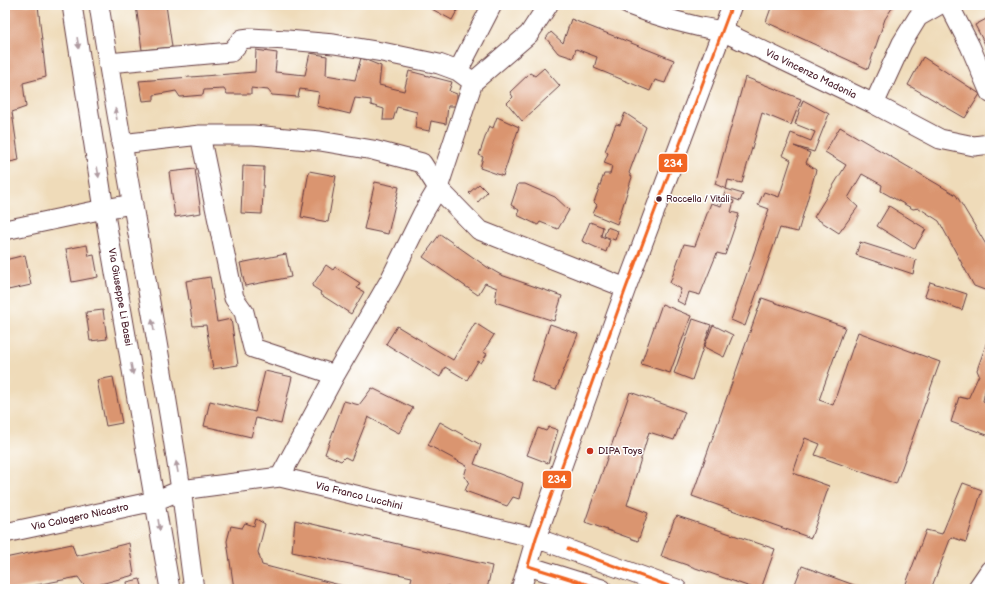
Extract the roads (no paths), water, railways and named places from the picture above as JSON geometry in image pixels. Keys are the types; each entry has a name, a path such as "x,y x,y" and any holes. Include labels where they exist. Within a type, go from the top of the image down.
{"street":[{"name":"Via Giuseppe Li Bassi","path":"72,5 104,209 170,589"},
{"path":"99,5 121,144 133,204 181,490 194,589"},
{"path":"458,71 492,5"},
{"path":"280,476 335,376 360,335 390,280 423,213 438,188 473,82 529,34 548,5"},
{"name":"Via Vincenzo Madonia","path":"629,5 657,16 701,28 722,31 874,104 940,139 974,146 990,144"},
{"path":"521,589 536,538 626,288 732,5"},
{"path":"874,104 902,43 918,17 939,5"},
{"path":"950,5 970,46 990,93"},
{"path":"108,63 231,52 242,40 261,38 334,44 412,58 458,71 473,82"},
{"path":"121,144 200,135 253,135 320,141 399,156 422,163 438,188 479,230 626,288"},
{"path":"200,135 234,298 244,312 253,348 335,376"},
{"path":"5,230 133,204"},
{"name":"Via Franco Lucchini","path":"181,490 280,476 536,538 677,589"},
{"name":"Via Calogero Nicastro","path":"5,533 155,501 181,490"},
{"path":"528,566 602,589"},
{"path":"976,589 990,570"}],"place":[{"name":"Roccella / Vitali","path":"659,199"},
{"name":"DIPA Toys","path":"590,451"}]}
